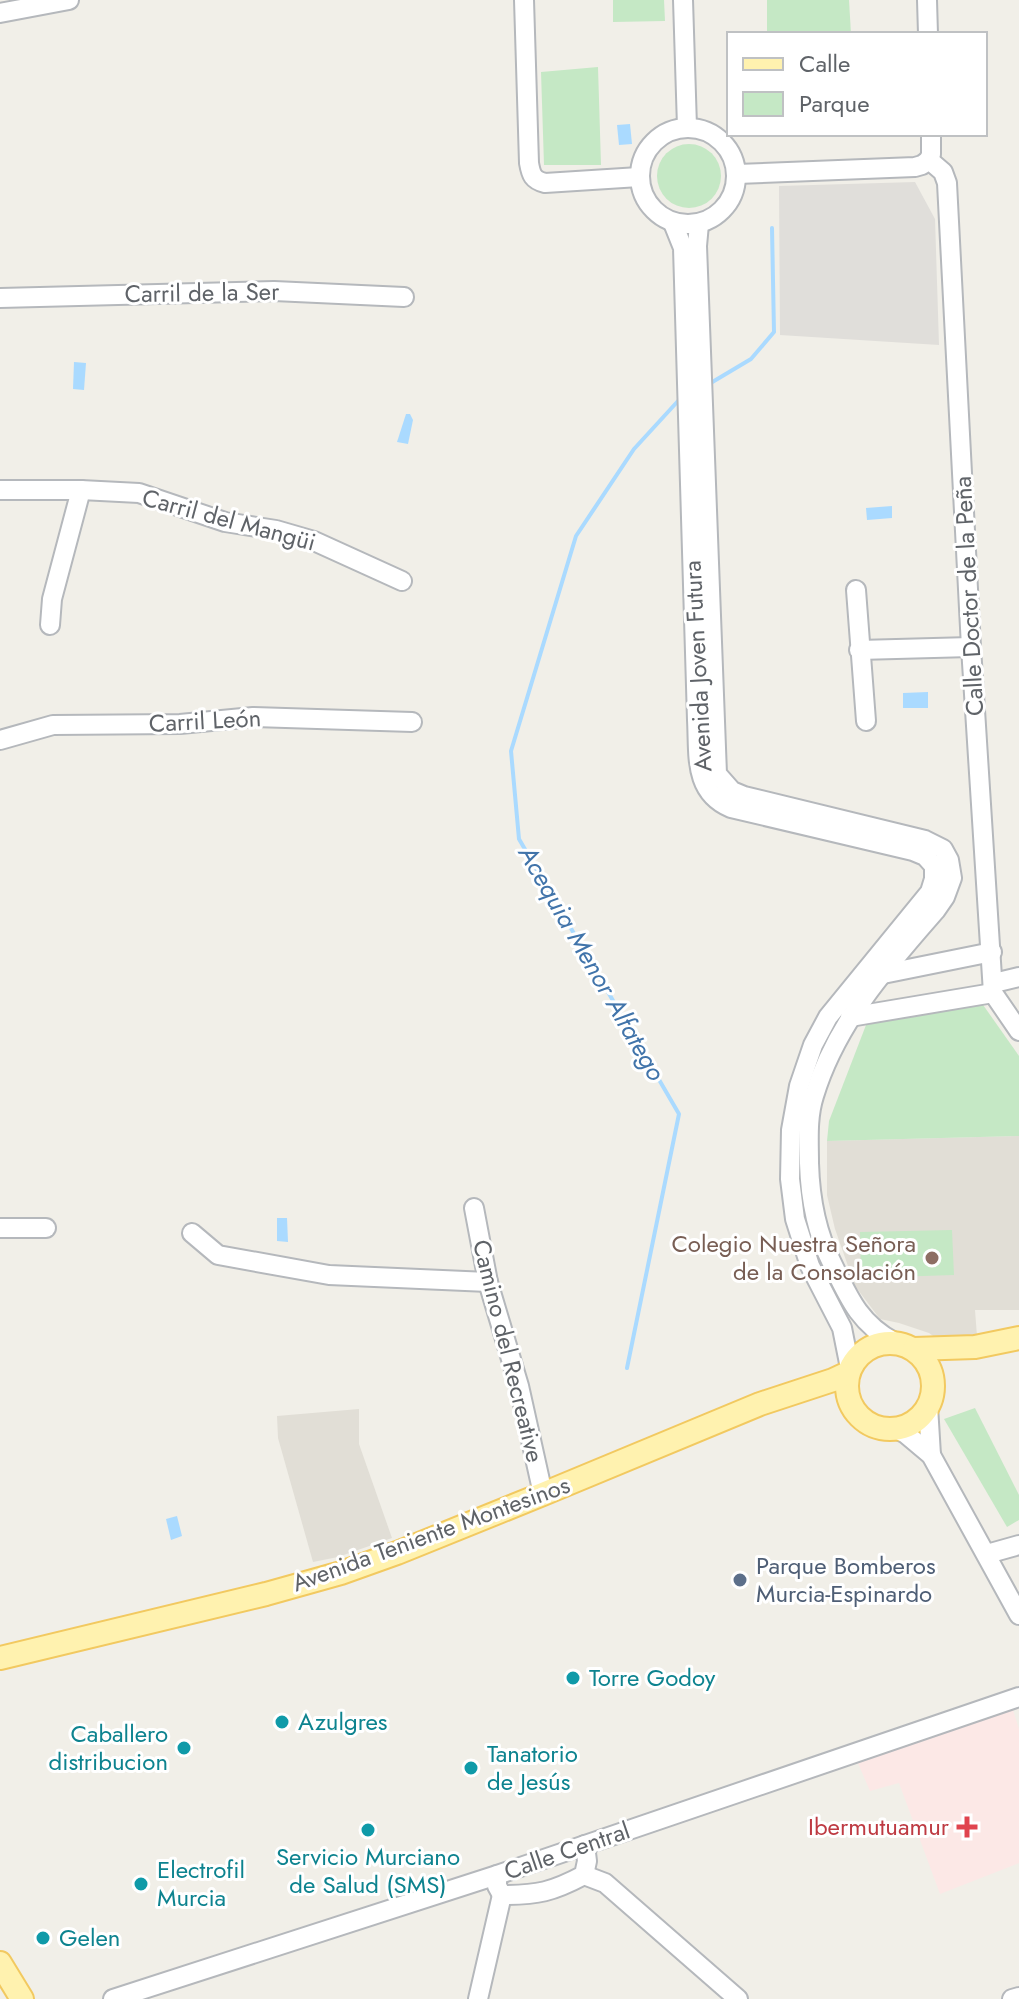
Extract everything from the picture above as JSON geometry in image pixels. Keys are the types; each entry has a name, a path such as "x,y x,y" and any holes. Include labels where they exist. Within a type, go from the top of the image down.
{"main road":[{"path":"904,1346 926,1362 933,1378 928,1406 915,1421 896,1429 866,1423 852,1408 846,1390 849,1370 864,1351 884,1343 975,1347 1019,1338"},
{"path":"933,1378 951,1359 975,1347"},
{"name":"Avenida Teniente Montesinos","path":"0,1658 341,1573 543,1494 702,1427 833,1380 849,1370"},
{"path":"804,1388 848,1398"},
{"path":"0,1963 22,1999"},
{"path":"0,1991 5,1999"}],"street":[{"path":"0,13 69,0"},
{"path":"524,0 529,163 532,176 545,183 639,177"},
{"path":"683,0 687,127"},
{"path":"927,0 928,32"},
{"path":"687,127 715,135 734,159 737,174 734,192 724,209 699,224 686,225 673,223 656,213 644,197 639,177 643,158 653,142 668,131 687,127"},
{"path":"737,174 919,166 929,160 931,136"},
{"name":"Calle Doctor de la Peña","path":"929,160 943,172 947,183 971,647 994,988"},
{"name":"Avenida Joven Futura","path":"673,223 683,248 697,720 704,786 727,807 913,851 925,856 934,866 930,892 828,1017 813,1045 799,1086 791,1130 790,1179 795,1219 810,1266 842,1328 849,1370"},
{"name":"Avenida Joven Futura","path":"699,224 700,340 717,774 732,791 744,796 925,840 943,849 949,860 952,878 945,897 850,1017 835,1042 813,1098 808,1129 810,1192 825,1250 847,1295 868,1325 904,1346"},
{"name":"Carril de la Ser","path":"0,298 274,291 404,297"},
{"name":"Carril del Mangüi","path":"0,490 139,493 225,522 276,530 314,541 402,581"},
{"path":"50,625 52,599 81,490"},
{"path":"856,590 866,721"},
{"path":"859,650 971,647"},
{"name":"Carril León","path":"0,740 53,725 180,724 253,717 412,722"},
{"path":"883,974 992,952"},
{"path":"850,1017 994,988 1019,977"},
{"path":"994,988 1019,1031"},
{"name":"Camino del Recreative","path":"474,1208 488,1282 519,1386 543,1494"},
{"path":"0,1228 46,1228"},
{"path":"192,1233 218,1255 329,1275 488,1282"},
{"path":"928,1406 931,1455"},
{"path":"896,1429 931,1455 1019,1615"},
{"path":"987,1554 1019,1545"},
{"name":"Calle Central","path":"113,1999 497,1875 1019,1697"},
{"path":"584,1875 587,1861 585,1845"},
{"path":"478,1999 502,1895 497,1886 497,1875"},
{"path":"502,1895 533,1895 558,1889 584,1875 605,1883 738,1999"},
{"path":"1012,1999 1019,1997"}],"shaded area":[{"path":"915,182 935,219 939,345 780,335 779,186"},
{"name":"Colegio Nuestra Señora de la Consolación","path":"1019,1136 1019,1310 975,1310 977,1336 942,1342 929,1333 880,1319 855,1286 835,1229 827,1195 827,1141"},
{"path":"359,1409 359,1444 392,1538 338,1557 313,1562 278,1438 277,1416"},
{"name":"Ibermutuamur","path":"1012,1707 1019,1729 1019,1863 940,1894 899,1783 870,1791 857,1761"}],"green space":[{"path":"613,0 664,0 665,21 613,22"},
{"path":"767,0 849,0 851,32 767,32"},
{"path":"598,67 601,165 544,165 541,72"},
{"path":"683,144 695,144 712,153 719,164 719,188 712,199 695,208 683,208 671,203 662,194 657,182 657,170 662,158 671,149"},
{"path":"981,1002 1019,1056 1019,1136 827,1141 829,1121 866,1025"},
{"path":"952,1230 954,1275 861,1278 860,1232"},
{"path":"975,1408 1019,1495 1019,1520 1007,1527 944,1419"}],"water":[{"path":"630,124 632,144 619,145 617,125"},
{"path":"74,362 86,363 84,390 73,389"},
{"path":"406,414 410,414 413,420 408,444 397,442"},
{"path":"892,506 892,518 867,520 866,508"},
{"path":"928,692 928,708 903,708 903,693"},
{"path":"277,1218 287,1218 288,1242 277,1241"},
{"path":"177,1516 182,1536 171,1540 166,1519"}],"waterway":[{"name":"Acequia Menor Alfatego","path":"709,384 751,359 774,332 772,228"},
{"name":"Acequia Menor Alfatego","path":"627,1368 679,1114 519,839 511,751 576,536 634,449 678,401"}],"place":[{"name":"Colegio Nuestra Señora de la Consolación","path":"932,1258"},
{"name":"Parque Bomberos Murcia-Espinardo","path":"740,1580"},
{"name":"Torre Godoy","path":"573,1678"},
{"name":"Azulgres","path":"282,1722"},
{"name":"Caballero distribucion","path":"184,1748"},
{"name":"Tanatorio de Jesús","path":"471,1768"},
{"name":"Ibermutuamur","path":"967,1827"},
{"name":"Servicio Murciano de Salud (SMS)","path":"368,1830"},
{"name":"Electrofil Murcia","path":"141,1884"},
{"name":"Gelen","path":"43,1938"}]}
